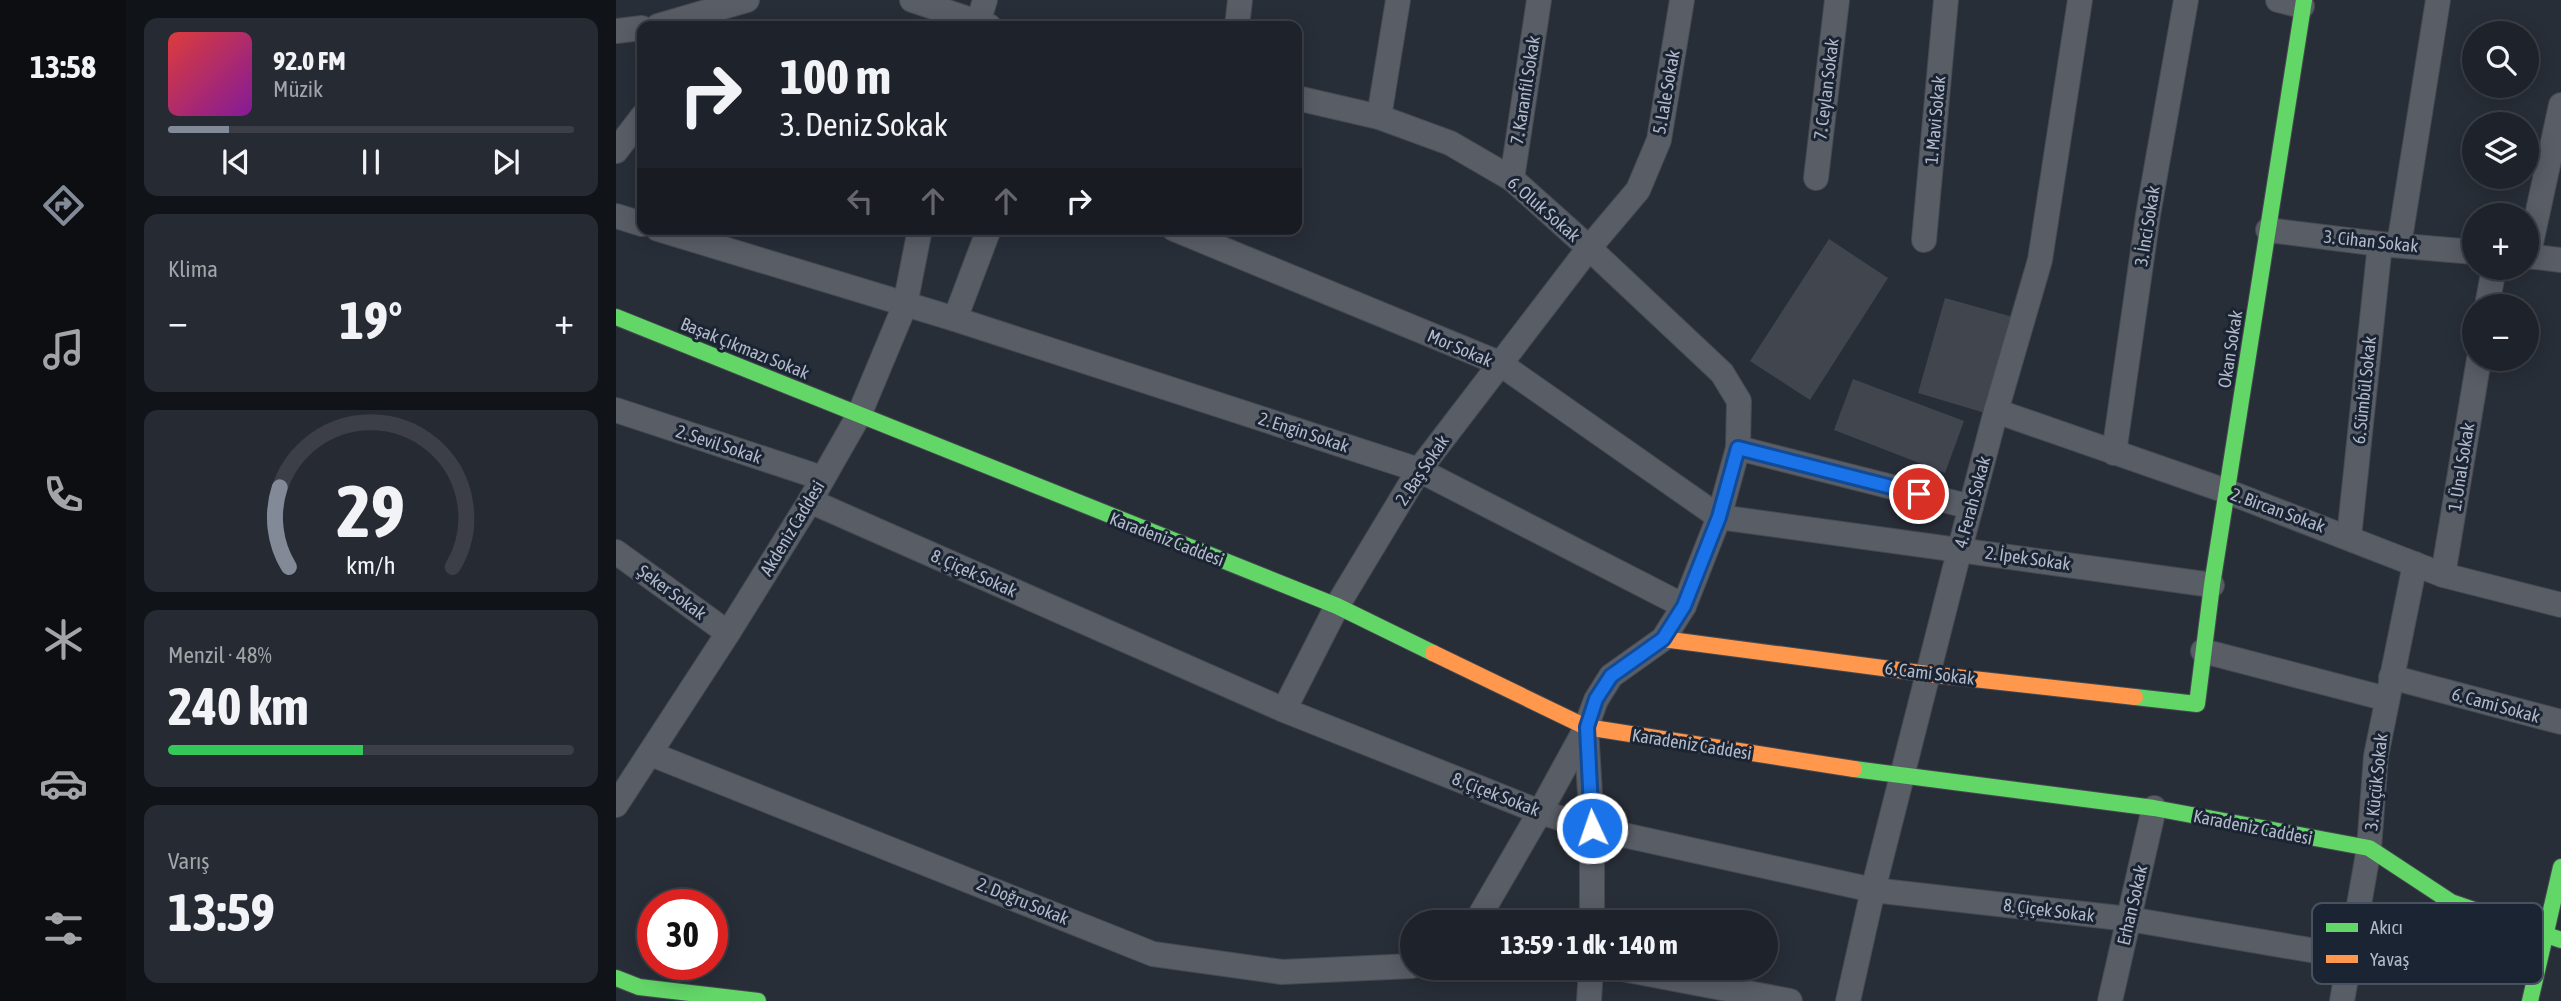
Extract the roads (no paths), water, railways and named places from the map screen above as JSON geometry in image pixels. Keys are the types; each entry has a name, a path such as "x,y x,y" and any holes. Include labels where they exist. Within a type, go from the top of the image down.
{"street":[{"path":"688,21 706,18 747,0"},
{"path":"912,0 982,19"},
{"path":"1238,21 1240,0"},
{"path":"1379,117 1398,0"},
{"name":"7. Karanfil Sokak","path":"1512,179 1539,0"},
{"name":"5. Lale Sokak","path":"1589,248 1638,190 1659,140 1682,0"},
{"name":"7. Ceylan Sokak","path":"1816,178 1837,0"},
{"name":"1. Mavi Sokak","path":"1924,240 1946,0"},
{"name":"4. Ferah Sokak","path":"1848,1001 1873,890 1960,548 2040,260 2080,0"},
{"name":"3. İnci Sokak","path":"2114,453 2148,215 2186,0"},
{"path":"2277,0 2303,3"},
{"name":"6. Sümbül Sokak","path":"2349,537 2389,244 2438,0"},
{"name":"Okan Sokak","path":"2197,704 2226,491 2303,3"},
{"path":"616,31 637,29"},
{"name":"6. Oluk Sokak","path":"1302,99 1379,117 1450,143 1512,179 1722,373 1739,401 1738,448"},
{"path":"2539,206 2561,105"},
{"path":"616,151 637,124"},
{"path":"616,216 637,222"},
{"name":"3. Cihan Sokak","path":"2268,230 2462,250"},
{"path":"678,235 905,305"},
{"name":"Akdeniz Caddesi","path":"616,805 728,633 810,501 859,415 905,305 919,235"},
{"path":"955,318 987,235"},
{"name":"Mor Sokak","path":"1189,235 1499,363 1719,517"},
{"name":"2. Baş Sokak","path":"1284,710 1337,606 1419,470 1589,248"},
{"path":"2539,258 2561,260"},
{"name":"2. Engin Sokak","path":"905,305 955,318 1419,470 1684,606"},
{"name":"Başak Çıkmazı Sokak","path":"616,317 859,415"},
{"name":"1. Ünal Sokak","path":"2443,575 2477,371"},
{"name":"2. Sevil Sokak","path":"616,410 822,478"},
{"name":"2. Bircan Sokak","path":"1996,411 2226,491 2443,575 2561,604"},
{"name":"Karadeniz Caddesi","path":"859,415 1337,606 1587,727 1902,776 2154,808 2369,848 2454,903"},
{"path":"1483,910 1540,813 1587,727 1596,699 1611,676 1663,639 1684,606 1719,517 1738,448 1971,507"},
{"name":"8. Çiçek Sokak","path":"810,501 1284,710 1540,813 1592,828 1873,890 2129,919 2312,950"},
{"name":"2. İpek Sokak","path":"1719,517 2212,584"},
{"name":"Şeker Sokak","path":"619,561 728,633"},
{"name":"3. Küçük Sokak","path":"2360,903 2369,848 2376,756 2415,564"},
{"name":"6. Cami Sokak","path":"1663,639 1928,674 2197,704"},
{"name":"6. Cami Sokak","path":"2203,651 2561,722"},
{"path":"1587,727 1592,828 1592,910"},
{"name":"2. Doğru Sokak","path":"651,754 1153,954 1282,972 1400,967"},
{"name":"Erhan Sokak","path":"2110,1001 2154,808"},
{"path":"2543,965 2553,938 2561,867"},
{"path":"616,978 639,986 758,1001"},
{"path":"1589,1001 1590,980"},
{"path":"1680,980 1790,1001"},
{"path":"2530,1001 2536,984"}]}
